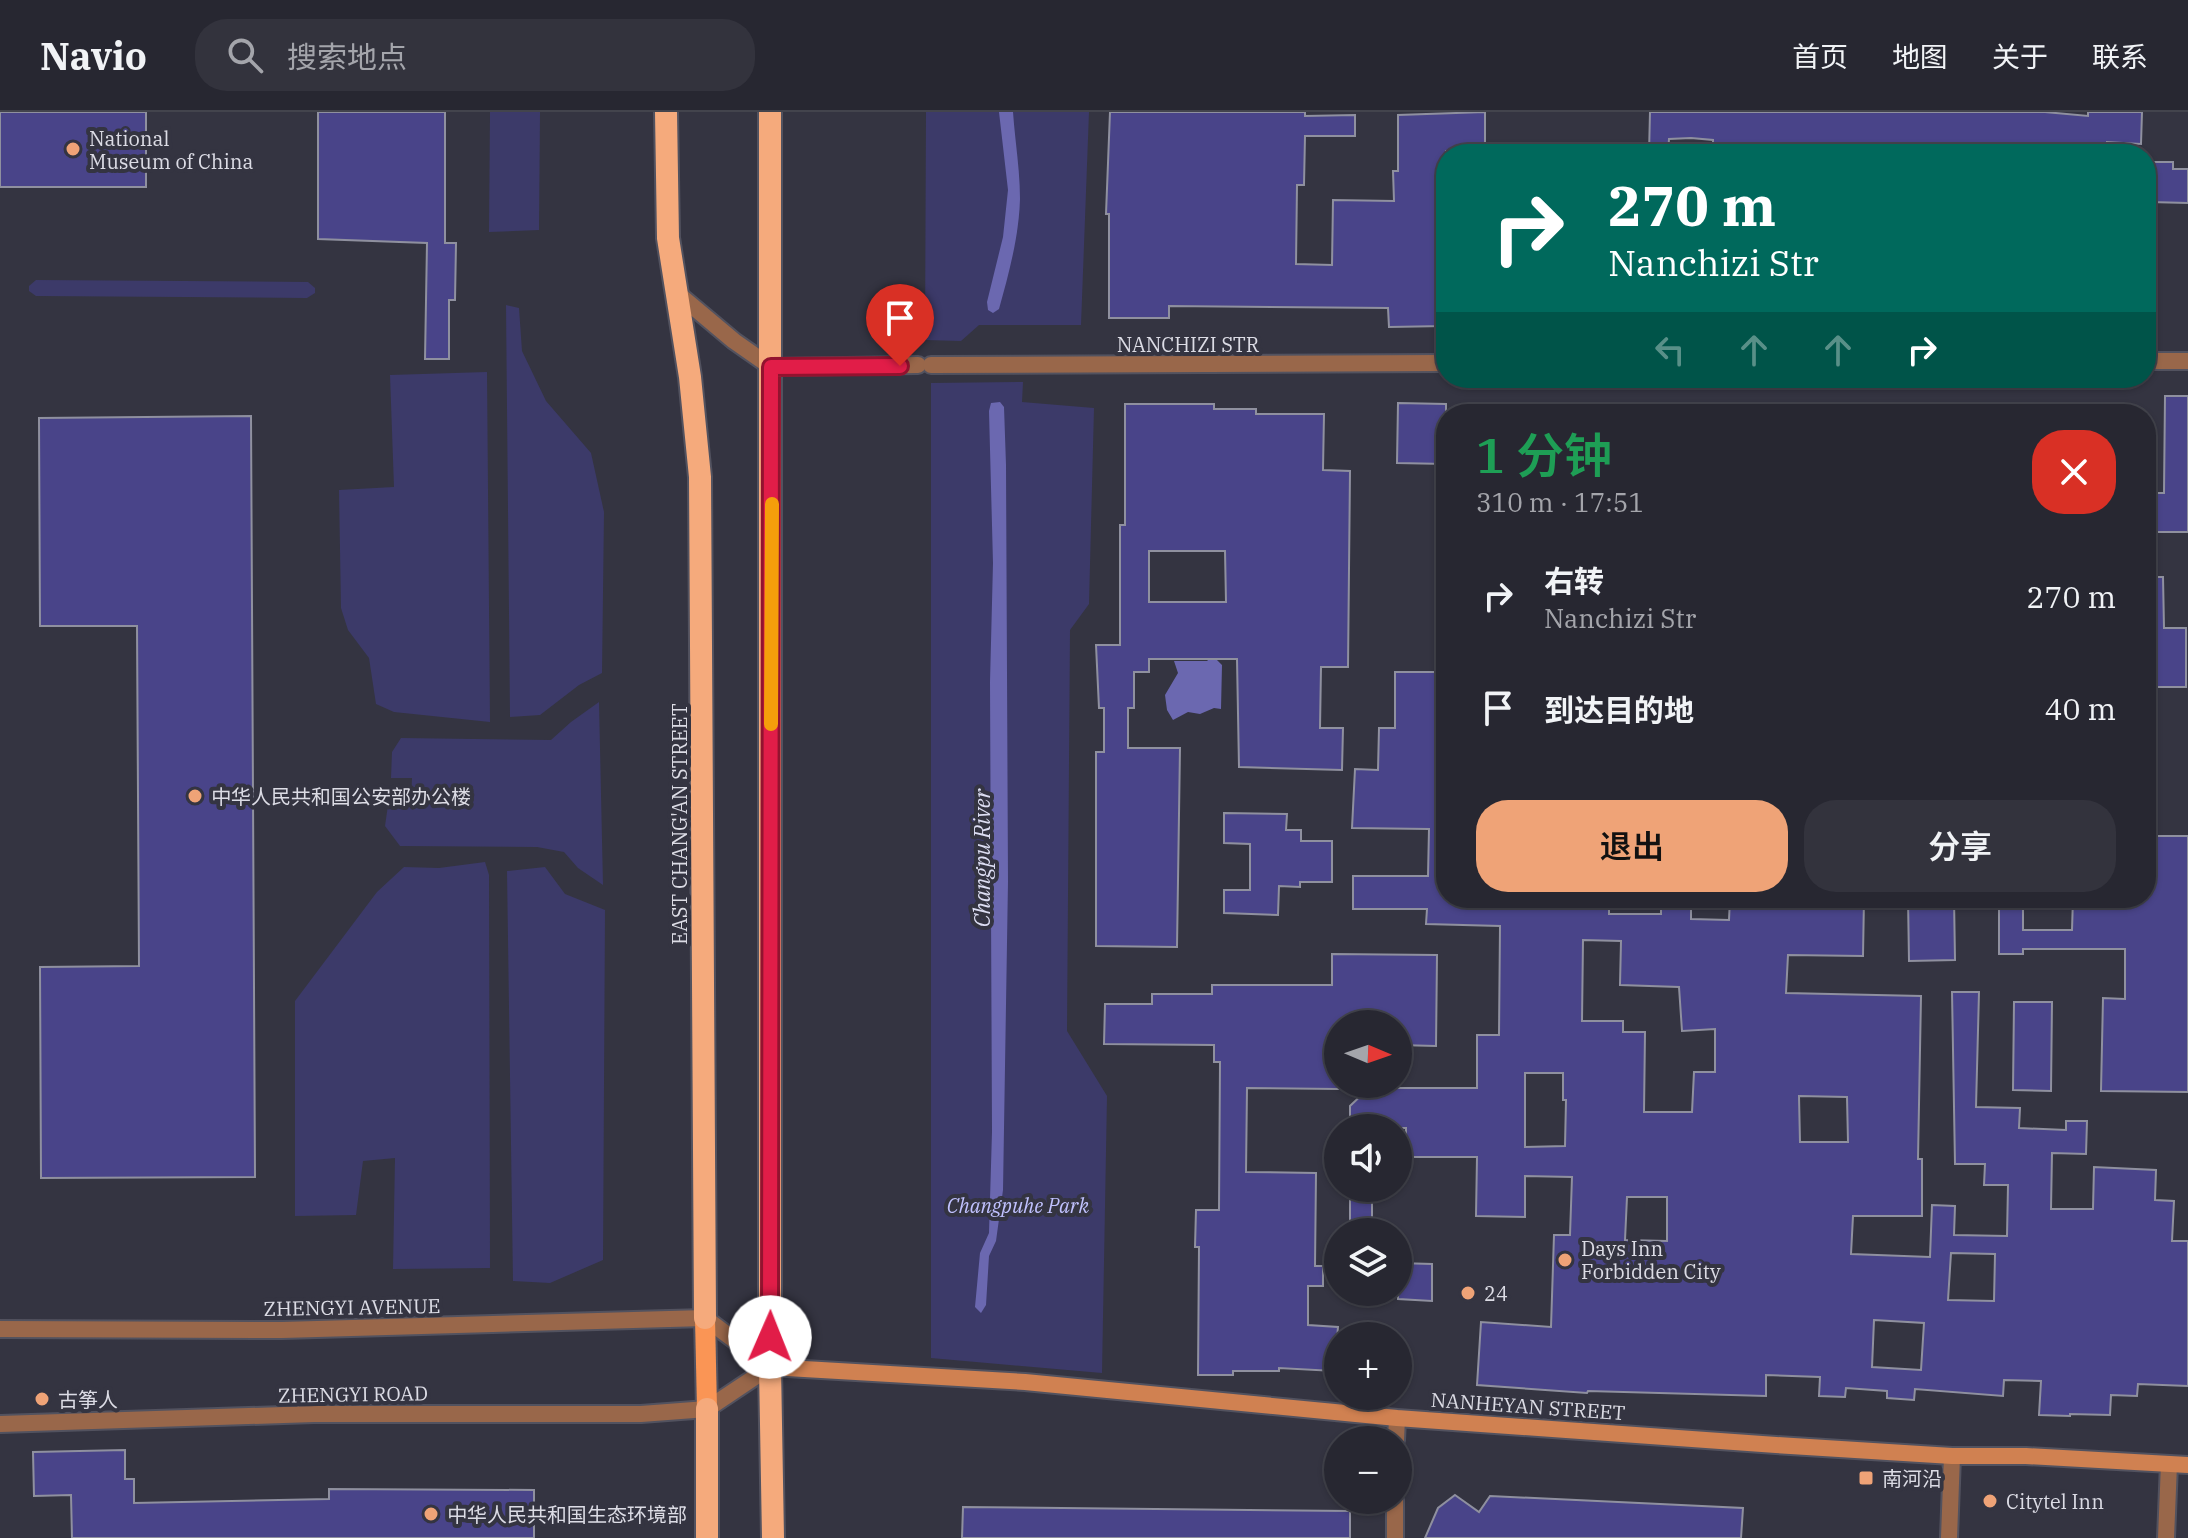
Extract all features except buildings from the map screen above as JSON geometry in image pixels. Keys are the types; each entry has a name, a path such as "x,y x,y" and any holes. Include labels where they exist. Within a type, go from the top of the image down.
{"highway":[{"name":"EAST CHANG'AN STREET","path":"666,112 668,231 690,377 700,477 705,1318"},
{"path":"770,112 770,1367 773,1538"},
{"name":"EAST CHANG'AN STREET","path":"707,1409 707,1538"}],"main road":[{"name":"EAST CHANG'AN STREET","path":"705,1318 707,1409"},
{"name":"NANHEYAN STREET","path":"770,1367 1025,1382 1397,1418 1952,1456 2026,1456 2188,1465"}],"street":[{"path":"678,294 771,367"},
{"path":"2156,361 2188,361"},
{"name":"NANCHIZI STR","path":"771,367 1436,363"},
{"path":"705,1318 770,1367 707,1409"},
{"name":"ZHENGYI AVENUE","path":"0,1329 282,1330 705,1318"},
{"name":"ZHENGYI ROAD","path":"0,1424 314,1414 641,1414 707,1409"},
{"path":"1397,1418 1397,1426"},
{"path":"1949,1538 1952,1456"},
{"path":"2166,1538 2169,1464"},
{"path":"1395,1514 1395,1538"}],"green space":[{"path":"490,112 540,112 539,230 489,232"},
{"path":"926,112 1089,112 1081,325 979,325 961,341 925,340"},
{"path":"36,280 308,282 315,288 315,293 307,298 36,296 29,291 29,286"},
{"path":"506,305 519,308 522,351 546,401 591,453 604,512 602,673 579,685 540,715 510,717"},
{"path":"487,372 490,722 394,712 376,704 369,658 348,630 341,608 339,490 394,487 390,375"},
{"name":"Changpuhe Park","path":"1023,382 1022,402 1094,408 1089,604 1070,630 1067,1031 1107,1096 1102,1373 931,1358 931,383"},
{"path":"599,702 603,885 578,868 564,852 537,847 400,846 385,826 388,805 411,801 412,778 391,778 392,752 401,738 551,740"},
{"path":"485,862 489,875 490,1268 393,1269 395,1158 363,1161 356,1215 295,1216 295,1001 377,892 404,867 439,868"},
{"path":"545,867 565,894 605,910 603,1260 550,1283 513,1281 507,871"}],"shaded area":[{"path":"999,112 1013,112 1020,199 1010,268 999,309 993,313 988,310 987,302 1003,237 1008,190"},
{"path":"1000,402 1004,407 1006,465 1008,881 1003,1190 996,1241 989,1256 986,1305 981,1313 975,1307 980,1253 989,1233 992,1132 990,682 993,563 989,411 991,403"},
{"path":"1215,658 1222,665 1221,709 1214,708 1200,714 1188,712 1173,720 1167,710 1165,695 1178,673 1174,661 1207,661"}],"slow traffic":[{"path":"771,724 772,504"}],"place":[{"name":"National Museum of China","path":"73,149"},
{"name":"中华人民共和国公安部办公楼","path":"195,796"},
{"name":"Days Inn Forbidden City","path":"1565,1260"},
{"name":"24","path":"1468,1293"},
{"name":"古筝人","path":"42,1399"},
{"name":"南河沿","path":"1866,1478"},
{"name":"Citytel Inn","path":"1990,1501"},
{"name":"中华人民共和国生态环境部","path":"431,1514"}],"route":[{"path":"770,1337 771,367 900,366"}],"water label":[{"name":"Changpu River","path":"981,858"}]}
